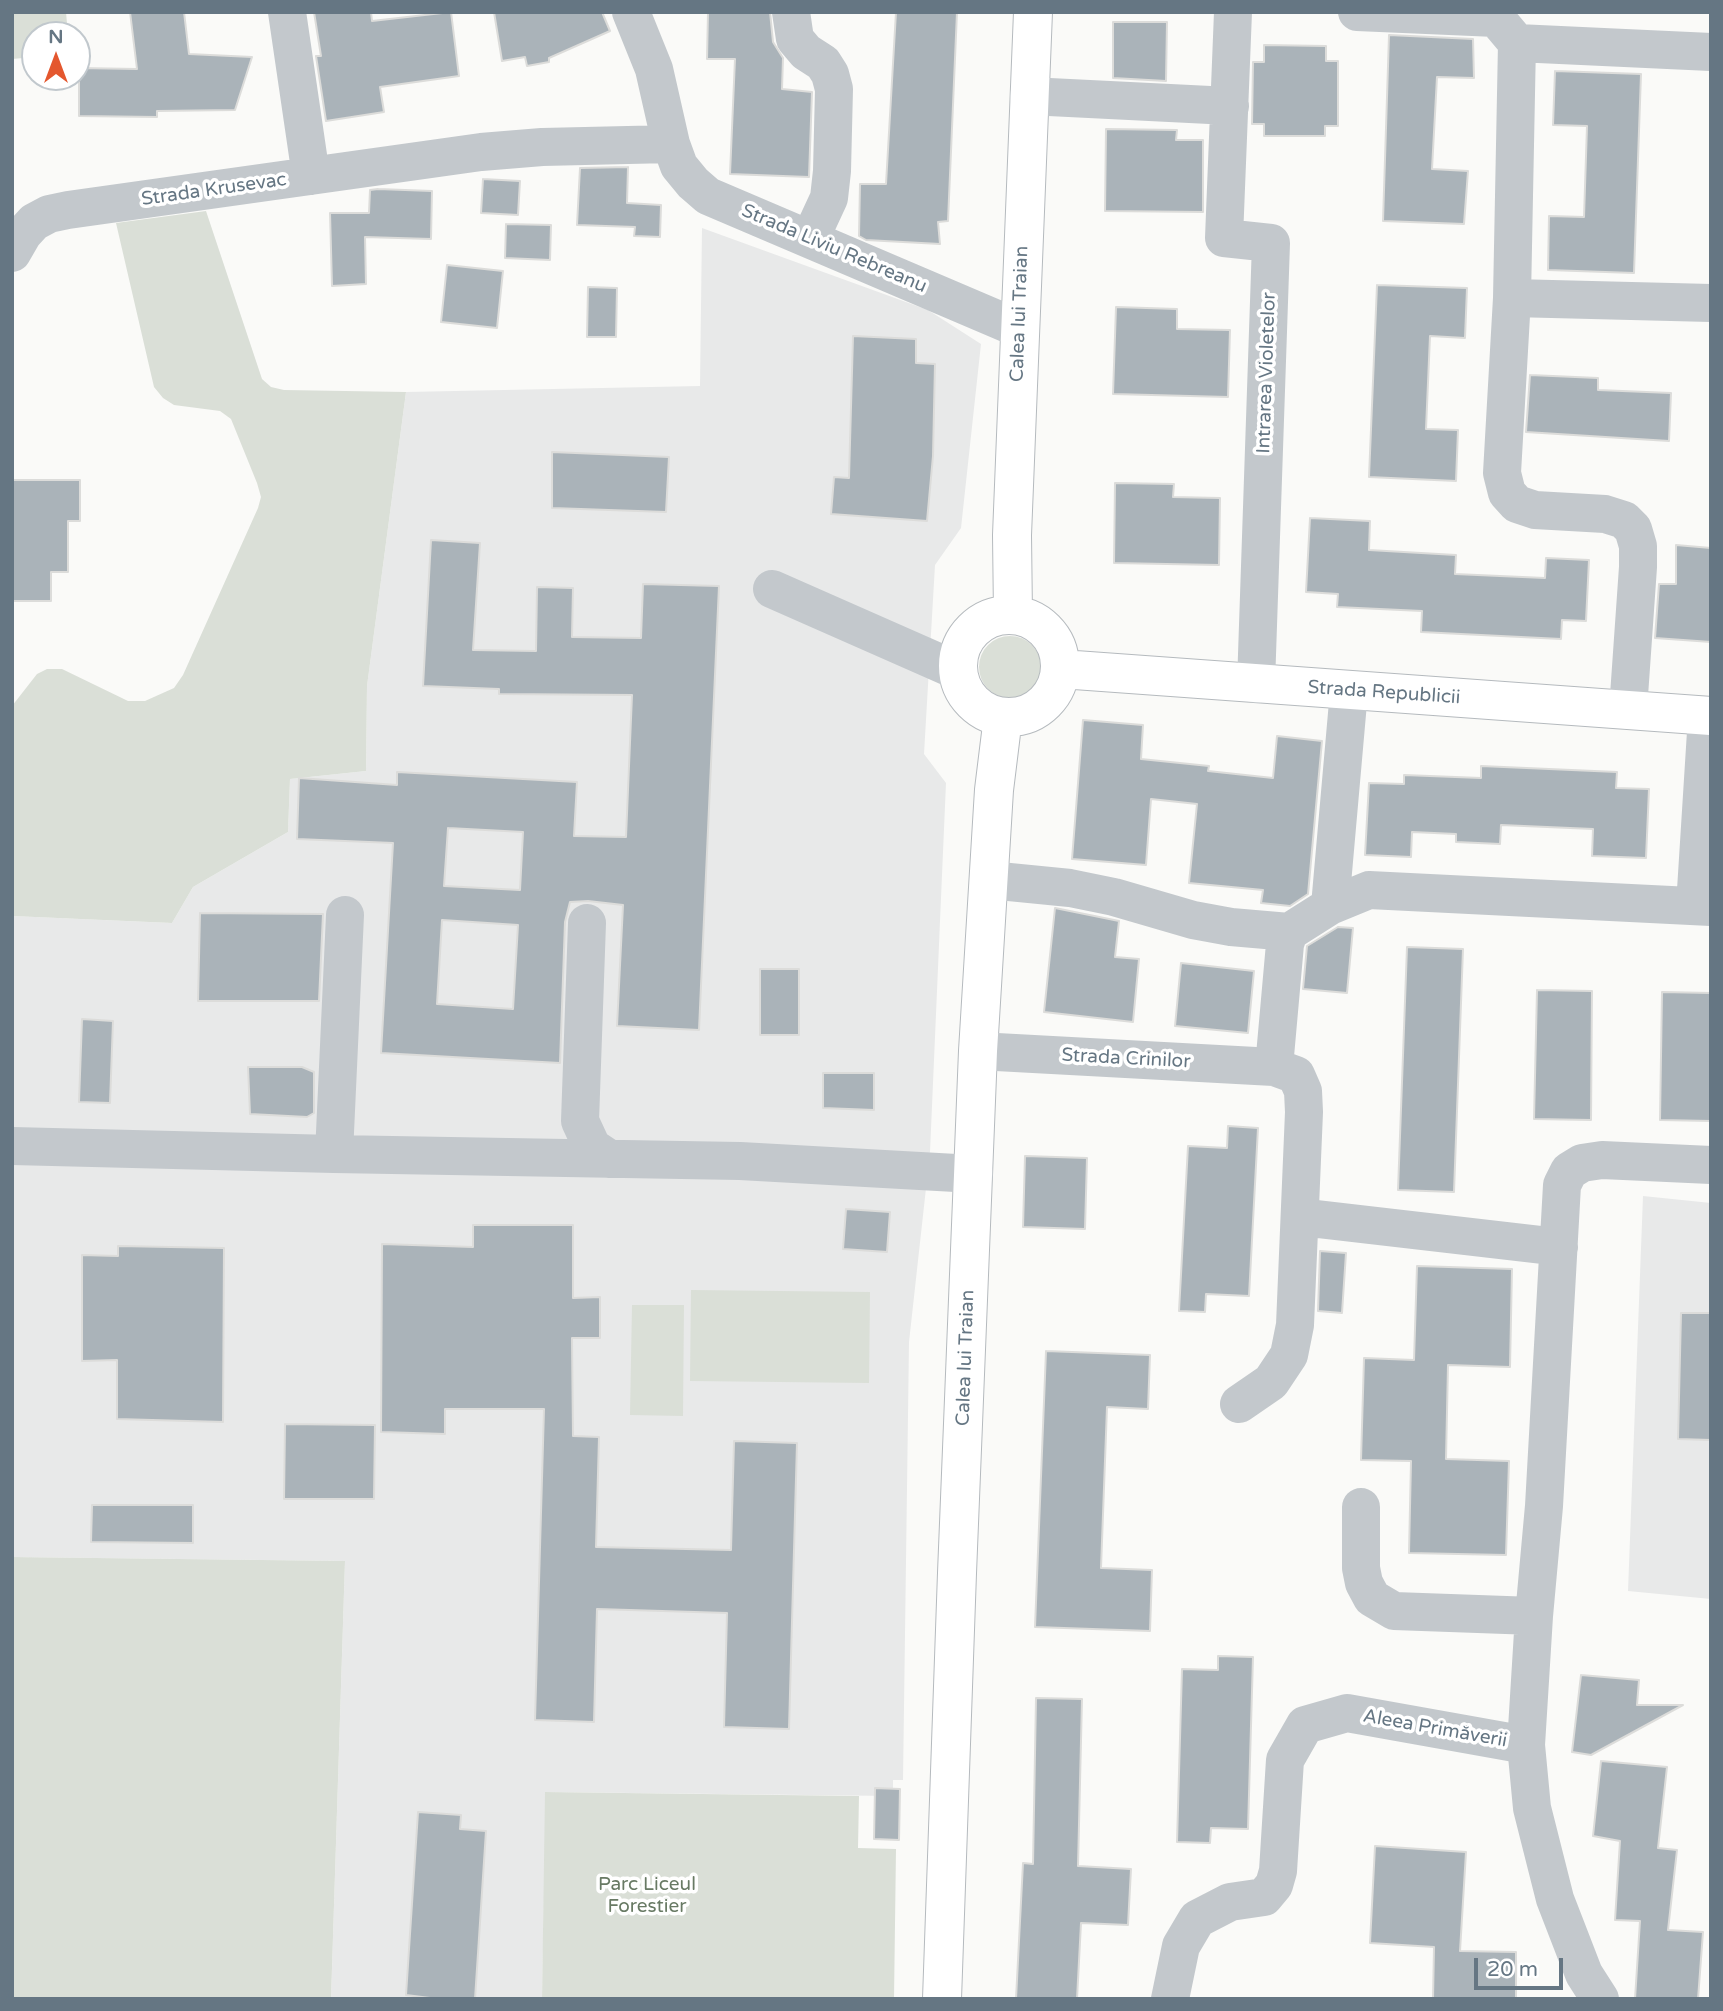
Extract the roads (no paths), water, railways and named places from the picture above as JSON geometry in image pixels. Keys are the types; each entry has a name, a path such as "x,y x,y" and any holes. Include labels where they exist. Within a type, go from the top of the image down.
{"main road":[{"name":"Calea lui Traian","path":"1013,615 1012,535 1033,12"},
{"path":"1002,614 1025,616 1041,624 1057,644 1061,669 1058,683 1049,699 1036,710 1019,717 1003,717 981,709 962,688 958,671 959,653 971,631 985,620 1002,614"},
{"name":"Strada Republicii","path":"1061,669 1709,716"},
{"name":"Calea lui Traian","path":"942,1999 954,1627 978,1051 994,790 1003,717"}],"street":[{"name":"Strada Krusevac","path":"12,253 34,222 49,214 311,176 287,12"},
{"name":"Strada Liviu Rebreanu","path":"631,12 654,69 671,144 679,166 708,196 1020,329"},
{"path":"791,12 795,39 806,52 823,63 830,74 834,89 829,198 810,239"},
{"path":"1029,96 1230,106 1233,12"},
{"path":"1357,12 1496,18 1517,43 1512,298 1502,473 1507,493 1517,504 1535,510 1605,514 1624,520 1633,529 1638,546 1638,567 1628,710"},
{"path":"1517,43 1711,52"},
{"name":"Intrarea Violetelor","path":"1230,106 1224,238 1271,243 1256,684"},
{"path":"311,176 518,149 671,144"},
{"path":"1512,298 1711,303"},
{"path":"772,589 958,671"},
{"path":"989,880 1070,888 1114,897 1193,920 1231,927 1289,932 1330,906 1349,691"},
{"name":"Strada Republicii","path":"1330,906 1369,890 1703,906 1709,716"},
{"path":"334,1154 345,915"},
{"path":"587,923 580,1121 592,1147 610,1159"},
{"path":"1240,1404 1271,1382 1289,1355 1295,1325 1303,1091 1296,1075 1275,1067 1285,944 1289,932"},
{"name":"Strada Crinilor","path":"978,1051 1275,1067"},
{"path":"12,1146 740,1161 974,1174"},
{"name":"Aleea Primăverii","path":"1600,1999 1584,1974 1555,1899 1532,1808 1526,1745 1544,1506 1562,1185 1569,1171 1582,1163 1602,1160 1711,1165"},
{"path":"1300,1217 1559,1247"},
{"path":"1361,1507 1361,1568 1364,1583 1372,1598 1394,1611 1534,1616"},
{"name":"Aleea Primăverii","path":"1170,1999 1181,1945 1197,1919 1230,1902 1264,1897 1275,1885 1285,1760 1305,1725 1347,1713 1526,1745"}],"park label":[{"name":"Parc Liceul Forestier","path":"647,1896"}]}
